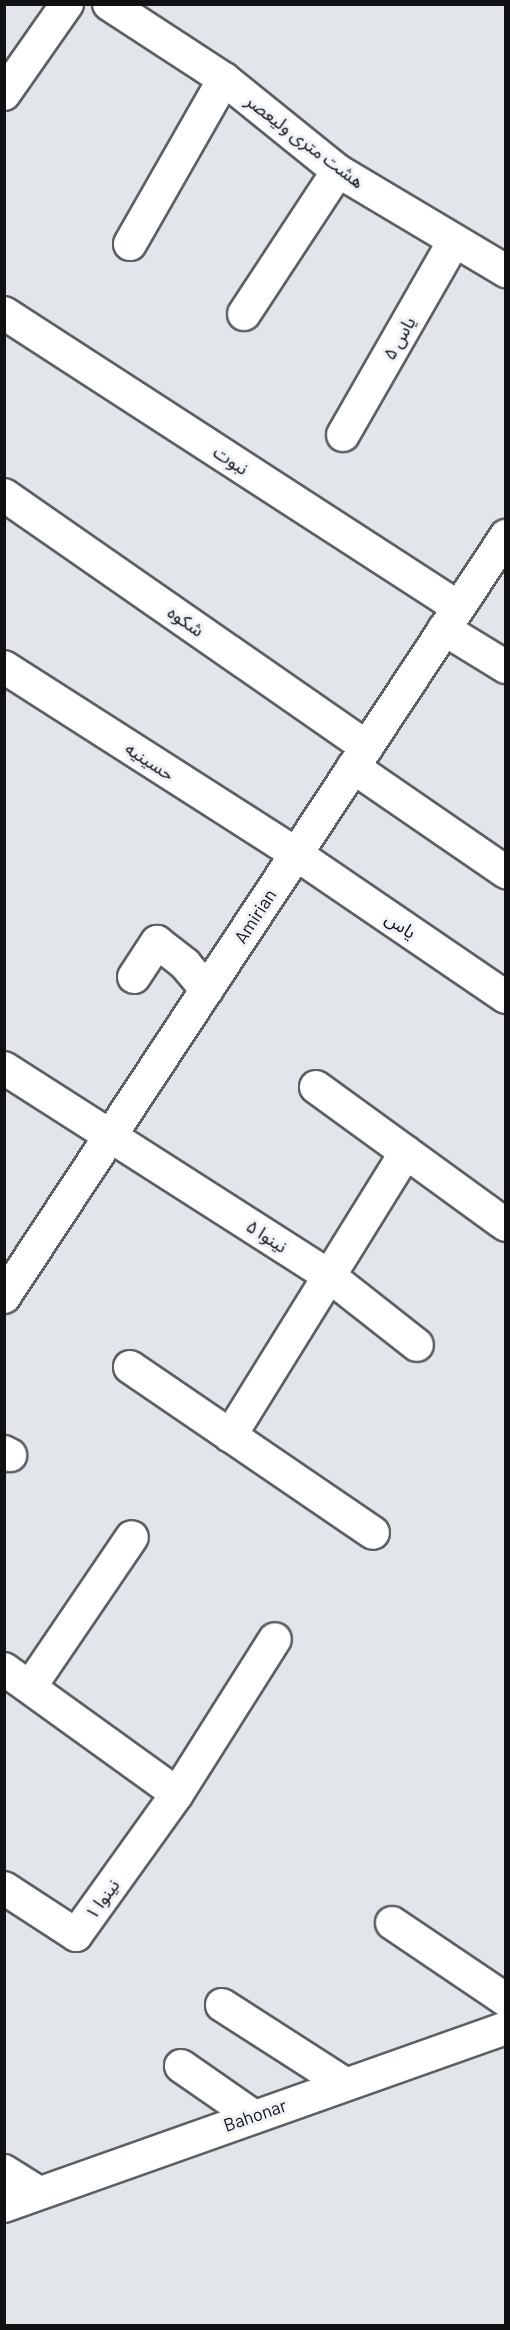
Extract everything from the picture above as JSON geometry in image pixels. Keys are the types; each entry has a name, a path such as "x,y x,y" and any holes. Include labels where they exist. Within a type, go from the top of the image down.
{"street":[{"path":"4,94 67,4"},
{"name":"هشت متری ولیعصر","path":"109,4 224,79 338,171 506,271"},
{"path":"130,244 224,79"},
{"path":"244,314 338,171"},
{"name":"یاس ۵","path":"344,435 454,241"},
{"name":"نبوت","path":"4,314 451,618 506,667"},
{"name":"شکوه","path":"4,495 360,757 506,873"},
{"name":"Amirian","path":"4,1297 506,536"},
{"name":"حسینیه","path":"4,668 296,854"},
{"name":"یاس","path":"296,854 506,997"},
{"path":"134,977 157,942 185,964 207,990"},
{"name":"نینوا ۵","path":"4,1068 328,1275 417,1345"},
{"path":"316,1087 506,1225"},
{"path":"230,1436 406,1152"},
{"path":"130,1367 373,1533"},
{"path":"30,1687 132,1537"},
{"path":"4,1669 177,1794 275,1639"},
{"name":"نینوا ۱","path":"4,1888 76,1935 177,1794"},
{"path":"392,1923 506,2000"},
{"path":"222,2005 345,2084"},
{"name":"Bahonar","path":"4,2205 506,2028"},
{"path":"181,2066 253,2116"},
{"path":"4,2171 39,2193"}]}
